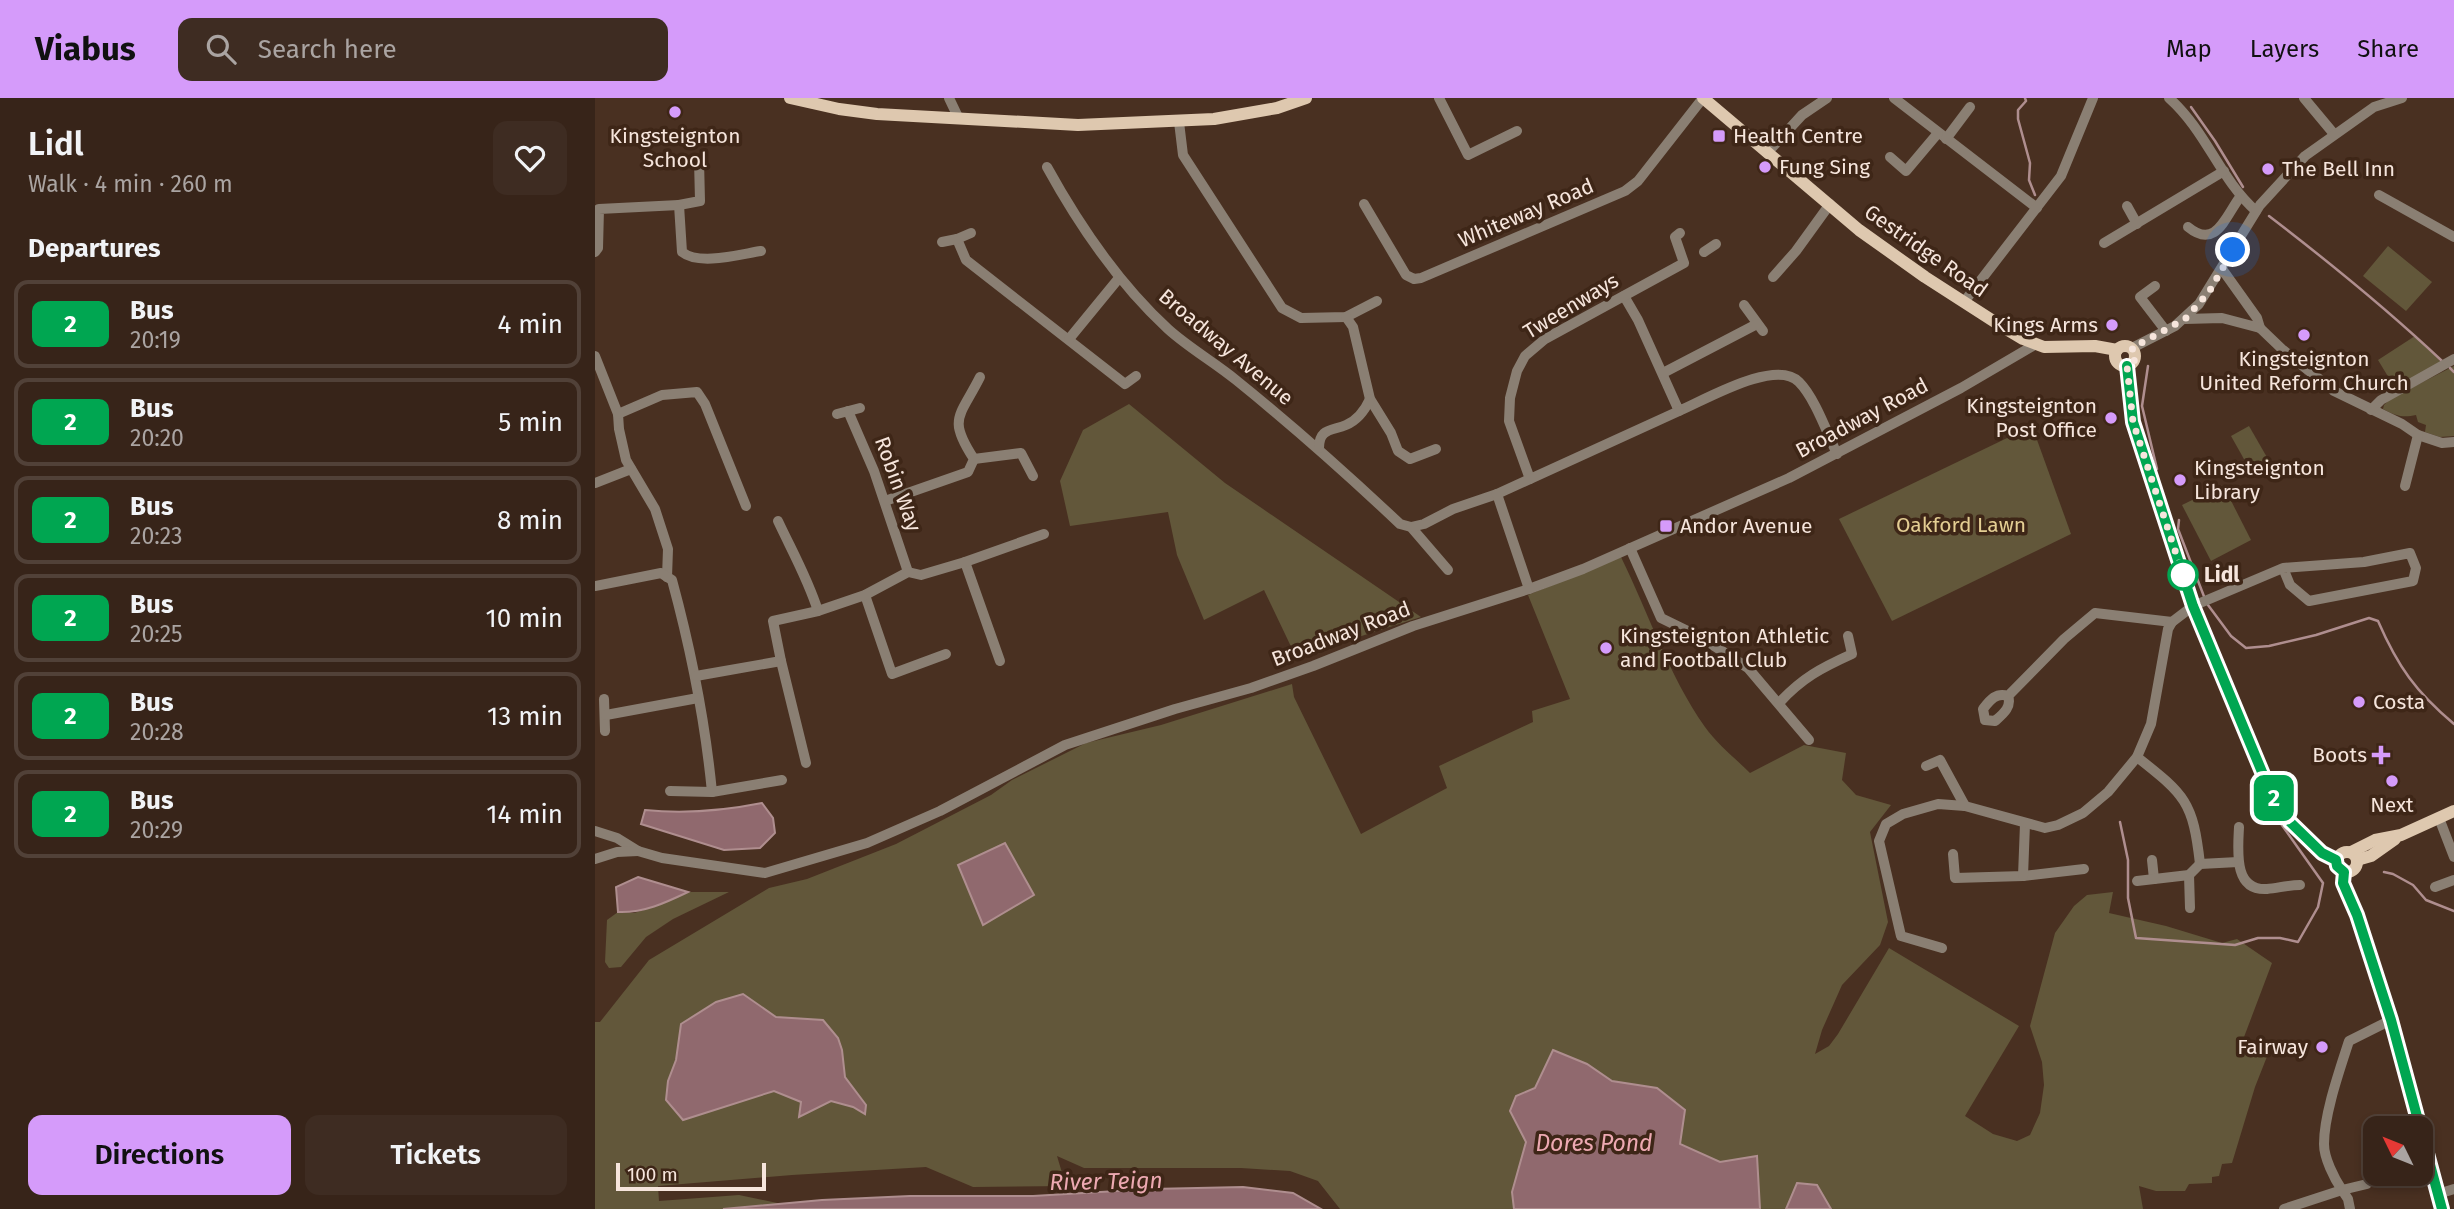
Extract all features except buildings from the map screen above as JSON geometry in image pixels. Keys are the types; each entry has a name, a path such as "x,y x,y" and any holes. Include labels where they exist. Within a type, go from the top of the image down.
{"main road":[{"path":"797,99 877,114 1079,125 1214,119 1265,110 1306,98"},
{"name":"Gestridge Road","path":"1703,98 1888,251 1964,302 2023,339 2036,344"},
{"path":"2036,344 2044,347 2095,346 2117,350"},
{"path":"2122,346 2132,348 2136,357 2133,363 2121,365 2116,360 2117,350 2122,346"},
{"path":"2127,366 2133,422 2197,604 2275,800 2290,822 2311,842 2325,844 2347,861 2356,884 2351,897 2391,1020 2442,1209"},
{"path":"2347,861 2371,856 2401,835 2454,811"}],"street":[{"path":"949,98 958,117"},
{"path":"1439,98 1468,155 1517,131"},
{"name":"Whiteway Road","path":"1364,204 1406,275 1414,279 1421,278 1625,191 1645,173 1703,98"},
{"path":"1767,153 1802,115 1827,98"},
{"path":"1894,98 2037,208"},
{"path":"2304,98 2334,134"},
{"path":"2132,348 2185,319 2204,298 2256,211 2305,156 2382,101 2402,98"},
{"path":"1964,302 2065,171 2088,100"},
{"path":"2176,100 2201,133 2240,197 2256,211"},
{"path":"1890,157 1906,171 1970,107"},
{"path":"1179,122 1183,155 1282,308 1301,318 1346,317 1377,301"},
{"path":"595,252 598,248 599,209 679,205 700,201 699,160"},
{"name":"Broadway Avenue","path":"1047,167 1075,217 1119,278 1168,329 1319,448 1400,524 1411,527 1448,570"},
{"path":"2104,243 2224,172"},
{"path":"2379,195 2454,237"},
{"path":"2188,228 2198,236 2211,235 2240,197"},
{"path":"1773,276 1796,251 1830,204"},
{"path":"679,205 682,252 688,257 700,259 761,251"},
{"path":"2127,206 2137,224"},
{"path":"942,242 971,233"},
{"path":"1680,233 1675,237 1684,263"},
{"path":"957,239 966,260 1125,384 1136,376"},
{"name":"Tweenways","path":"1530,479 1509,421 1510,398 1517,370 1525,356 1545,339 1716,244"},
{"path":"2222,270 2257,318 2260,328"},
{"path":"1069,339 1119,278"},
{"path":"2155,286 2140,297 2166,331"},
{"path":"1625,296 1679,411"},
{"path":"1663,373 1760,327 1744,305"},
{"path":"1346,317 1353,327 1370,399 1391,433 1398,451 1410,459 1436,449"},
{"path":"2185,319 2222,318 2260,328 2322,383 2418,435 2442,443 2454,442"},
{"name":"Broadway Road","path":"595,831 617,838 638,851 662,858 765,873 875,839 940,811 1065,745 1175,709 1251,688 1413,626 1583,569 1789,478 2004,364 2036,344"},
{"path":"595,356 618,414 622,444 631,469 655,509 668,549 667,577"},
{"path":"2371,410 2381,400 2454,359"},
{"path":"1411,527 1497,494 1679,411 1770,374 1786,374 1798,380 1806,390 1837,454"},
{"path":"974,459 957,426 980,377"},
{"path":"618,414 661,394 697,392 705,404 746,506"},
{"path":"1319,448 1321,435 1326,430 1355,420 1364,412 1370,399"},
{"name":"Robin Way","path":"860,408 843,412 885,501 908,572"},
{"path":"2405,486 2418,435"},
{"path":"974,459 1021,453 1033,476"},
{"path":"885,501 968,472 974,459"},
{"path":"595,482 631,469"},
{"path":"1497,494 1529,589"},
{"path":"778,521 809,583 818,611"},
{"path":"806,764 773,621 818,611 865,595 908,572 921,575 1044,534"},
{"path":"1630,548 1661,618 1729,654 1748,668 1809,740"},
{"path":"1942,948 1901,936 1879,841 1886,824 1903,814 1938,804 1965,806 2045,828 2083,813 2108,792 2137,757 2151,724 2168,629 2172,622 2197,604 2283,568 2364,562 2410,553 2416,568 2413,581 2309,601 2290,585 2283,568"},
{"path":"965,562 1000,661"},
{"path":"595,586 661,573 672,580 696,676 698,698 706,729 712,792"},
{"path":"865,595 892,674 946,654"},
{"path":"2008,696 2064,639 2095,613 2172,622"},
{"path":"1779,703 1796,684 1819,668 1852,654 1848,636"},
{"path":"696,676 781,662"},
{"path":"605,715 698,698"},
{"path":"604,699 605,731"},
{"path":"2137,757 2173,785 2188,804 2197,832 2200,864"},
{"path":"1926,766 1940,760 1965,806"},
{"path":"670,791 712,792 782,780"},
{"path":"2439,818 2454,857"},
{"path":"2023,876 2025,824"},
{"path":"2239,827 2238,862 2246,883 2254,888 2267,889 2301,884"},
{"name":"Broadway Road","path":"595,859 617,852 638,851"},
{"path":"1953,854 1955,878 2023,876 2084,869"},
{"path":"2152,860 2154,879"},
{"path":"2137,881 2189,875 2200,864 2238,862"},
{"path":"2189,875 2190,908"},
{"path":"2435,887 2454,880"},
{"path":"2350,1209 2348,1199 2335,1179 2324,1145 2331,1101 2349,1041 2391,1020"},
{"path":"2284,1209 2302,1206 2363,1185"},
{"path":"2438,1194 2454,1189"}],"green space":[{"path":"2388,246 2432,282 2406,311 2363,276"},
{"path":"2415,336 2441,362 2395,388 2378,360"},
{"path":"2454,366 2454,436 2440,437 2425,432 2426,425 2418,422 2416,415 2399,416 2383,409 2390,399"},
{"path":"1129,404 1225,483 1421,617 1296,657 1264,590 1204,620 1177,555 1168,512 1070,526 1060,481 1083,430"},
{"name":"Oakford Lawn","path":"2032,426 2071,534 1892,621 1839,519"},
{"path":"2249,426 2272,466 2254,477 2231,436"},
{"path":"2223,485 2251,540 2211,561 2182,505"},
{"path":"1621,557 1680,687 1705,727 1750,773 1804,745 1846,753 1842,780 1856,795 1891,805 1870,832 1888,922 1880,945 1842,985 1822,1030 1815,1054 1829,1046 1838,1034 1889,948 2019,1026 1965,1116 1993,1134 2017,1141 2030,1135 2040,1113 2044,1085 2042,1062 2030,1026 2055,933 2074,906 2087,895 2113,892 2109,913 2222,943 2237,939 2272,963 2241,1045 2268,1054 2232,1163 2222,1164 2219,1176 2212,1177 2212,1183 2189,1184 2185,1191 2156,1191 2139,1186 2143,1209 1831,1209 1817,1185 1798,1183 1786,1209 1760,1209 1756,1156 1720,1162 1680,1144 1657,1088 1612,1081 1587,1064 1516,1096 1526,1142 1512,1192 1514,1209 1340,1209 1318,1181 1290,1171 1241,1168 1084,1168 1057,1156 1066,1186 973,1187 926,1167 658,1186 659,1201 739,1195 782,1204 723,1209 595,1209 595,1022 600,1022 649,960 769,888 807,879 896,844 1086,743 1161,725 1292,684 1294,697 1361,834 1447,788 1439,766 1533,722 1532,711 1570,699 1528,595","holes":["743,994 776,1018 823,1020 842,1050 845,1077 866,1105 864,1114 853,1107 831,1101 799,1116 801,1102 774,1091 683,1120 668,1081 676,1060 681,1024"]},
{"path":"688,892 729,892 673,919 646,937 621,967 609,968 605,962 607,920 618,912 634,913"}],"water":[{"path":"762,803 773,818 775,833 760,848 724,850 641,824 645,810 703,811"},
{"path":"1005,843 1034,895 983,925 958,865"},
{"path":"638,877 688,892 646,909 618,912 616,887"},
{"path":"743,994 776,1017 823,1020 838,1038 845,1077 866,1105 865,1114 853,1107 831,1101 799,1117 801,1102 774,1091 683,1120 666,1100 681,1024 716,1002"},
{"name":"Dores Pond","path":"1553,1050 1587,1064 1612,1081 1657,1088 1685,1110 1680,1144 1720,1162 1757,1156 1760,1209 1514,1209 1512,1192 1526,1142 1510,1111 1516,1096 1535,1088"},
{"path":"1797,1183 1817,1185 1831,1209 1786,1209"},
{"name":"River Teign","path":"1243,1187 1293,1193 1321,1209 723,1209 822,1200 910,1196 1033,1196"}],"waterway":[{"path":"2025,98 2026,101 2018,110 2018,119 2030,163 2029,180 2035,195"},
{"path":"2191,107 2243,187"},
{"path":"2269,216 2357,286 2442,361"},
{"path":"2148,366 2142,406 2157,469"},
{"path":"2450,368 2454,372"},
{"path":"2179,520 2178,529 2205,599"},
{"path":"2208,605 2231,636 2246,648 2269,646 2316,635 2369,618 2378,621 2409,678 2454,724"},
{"path":"2120,822 2128,860 2128,898 2136,938 2235,945 2258,938 2280,938 2298,942 2318,907 2323,883 2274,814"},
{"path":"2384,872 2413,885 2426,900 2454,911"}],"bus line":[{"name":"2","path":"2127,366 2133,422 2159,505 2193,606 2267,784 2290,822 2322,853 2336,860 2339,869 2344,872 2343,883 2351,897 2391,1020 2442,1209"}],"place":[{"name":"Kingsteignton School","path":"675,112"},
{"name":"Health Centre","path":"1719,136"},
{"name":"Fung Sing","path":"1765,167"},
{"name":"The Bell Inn","path":"2268,169"},
{"name":"Kings Arms","path":"2112,325"},
{"name":"Kingsteignton United Reform Church","path":"2304,335"},
{"name":"Kingsteignton Post Office","path":"2111,418"},
{"name":"Kingsteignton Library","path":"2180,480"},
{"name":"Andor Avenue","path":"1666,526"},
{"name":"Lidl","path":"2183,575"},
{"name":"Kingsteignton Athletic and Football Club","path":"1606,648"},
{"name":"Costa","path":"2359,702"},
{"name":"Boots","path":"2381,755"},
{"name":"Next","path":"2392,781"},
{"name":"Fairway","path":"2322,1047"}],"route":[{"path":"2183,575 2133,422 2127,366 2133,363 2136,357 2132,348 2175,326 2199,304 2233,250"}]}
